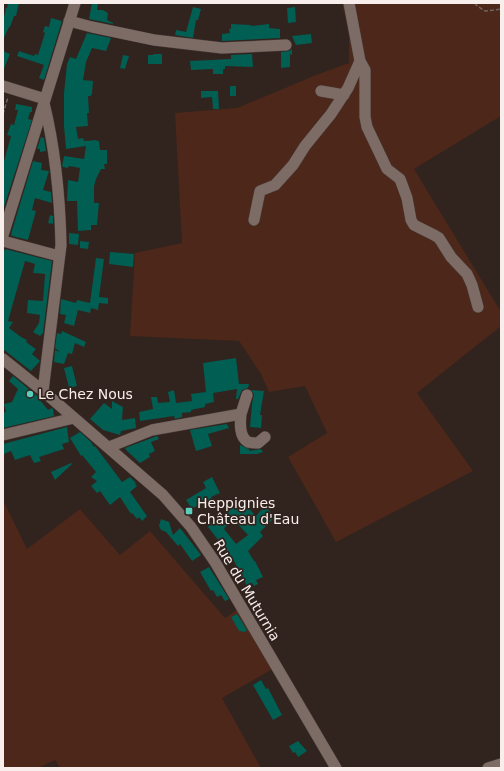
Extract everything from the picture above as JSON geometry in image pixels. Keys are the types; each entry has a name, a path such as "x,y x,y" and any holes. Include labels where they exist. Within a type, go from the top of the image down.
{"street":[{"path":"3,235 75,3"},
{"path":"349,3 360,61 365,70 365,117 367,128 387,170 400,179 407,198 411,220 414,225 438,238 451,258 467,274 478,306"},
{"path":"69,21 154,40 222,48 286,45"},
{"path":"254,220 260,191 275,185 293,165 305,146 331,114 344,95 360,61"},
{"path":"7,87 45,101"},
{"path":"321,91 344,95"},
{"path":"43,391 61,245 55,168 50,124 45,101"},
{"path":"3,241 59,256"},
{"name":"Rue du Muturnia","path":"3,359 43,391 163,495 191,527 215,562 336,768"},
{"path":"247,395 236,415 242,436 248,442 258,443 265,437"},
{"path":"108,447 152,430 236,415"},
{"path":"3,435 74,418"},
{"path":"488,768 501,764"}],"path":[{"path":"475,3 485,11 501,9"},
{"path":"3,114 7,87"}],"shaded area":[{"path":"342,3 501,3 501,116 414,169 501,312 501,326 417,393 473,471 336,542 288,457 327,433 305,386 269,392 261,374 239,341 130,336 135,253 182,243 175,113 237,108 349,63 349,36"},
{"path":"3,500 27,549 80,509 120,555 150,531 225,618 241,607 276,667 222,698 261,768 60,768 55,760 38,768 3,768"}],"building":[{"path":"8,3 19,3 16,16 14,16 3,40 3,21"},
{"path":"92,3 98,3 97,10 103,10 108,13 107,20 113,24 89,19"},
{"path":"193,7 201,9 198,20 196,20 193,38 175,35 176,30 186,32"},
{"path":"295,7 296,22 288,23 287,8"},
{"path":"51,18 62,21 44,80 39,78 44,65 17,56 19,51 34,56 35,54 38,55 45,33 43,32 45,26 49,27"},
{"path":"231,24 251,26 269,24 269,28 280,29 280,38 222,41 222,34 230,33 229,29 231,29"},
{"path":"87,33 111,38 106,51 92,48 86,62 83,80 93,81 92,94 91,96 88,96 88,126 76,127 78,139 83,138 84,141 99,141 100,150 107,150 107,164 104,164 105,169 101,169 94,186 94,203 99,203 97,225 91,225 91,230 78,231 77,201 67,201 68,180 78,182 80,168 69,166 68,168 62,166 64,156 84,159 86,146 66,149 64,93 67,64 70,57 76,59"},
{"path":"311,34 312,43 296,45 292,36"},
{"path":"292,49 292,55 290,54 290,67 281,68 281,52"},
{"path":"3,51 10,54 3,71"},
{"path":"162,54 162,64 148,64 148,55"},
{"path":"252,54 253,67 225,66 225,69 223,69 223,74 213,74 213,69 191,70 190,61 231,59 231,55"},
{"path":"123,55 129,56 125,69 120,68"},
{"path":"230,86 236,86 236,96 230,96"},
{"path":"201,91 218,91 219,109 213,109 212,97 201,98"},
{"path":"16,104 32,107 32,112 30,112 28,119 32,120 3,210 3,165 11,136 7,135 11,124 14,125 18,110 15,110"},
{"path":"41,137 44,138 46,151 40,152 40,149 37,149"},
{"path":"33,161 42,163 41,170 49,171 43,190 51,192 52,203 35,198 32,210 36,211 28,240 12,236 11,234"},
{"path":"50,215 53,216 53,224 48,223"},
{"path":"69,233 79,234 78,245 69,244"},
{"path":"80,241 89,242 88,249 80,248"},
{"path":"5,249 52,261 43,333 40,336 33,332 39,323 40,315 27,313 28,300 43,301 45,274 33,273 35,264 25,261 8,321 13,322 9,328 27,340 26,342 36,349 32,354 40,361 31,371 3,349 3,254"},
{"path":"110,252 134,254 133,267 109,264"},
{"path":"96,258 104,259 99,297 108,298 108,304 99,303 98,310 91,308 90,313 78,310 74,326 64,323 66,315 60,314 61,299 76,303 77,300 90,303"},
{"path":"62,331 86,342 84,347 75,343 72,354 68,353 64,364 54,362 55,350 60,352 55,348 57,333 61,334"},
{"path":"236,358 239,384 249,384 248,388 242,390 238,399 236,399 237,389 213,393 214,402 205,404 205,407 191,410 191,412 182,413 182,417 175,419 174,416 140,421 139,412 153,409 151,397 157,397 158,403 170,402 168,392 174,390 176,403 192,401 191,394 206,392 203,363"},
{"path":"72,366 77,386 69,388 64,368"},
{"path":"13,376 41,399 40,400 48,410 52,408 54,416 3,428 3,413 6,412 4,404 12,402 18,389 9,381"},
{"path":"251,390 264,391 260,415 262,415 261,428 250,427 254,394"},
{"path":"112,401 123,407 122,420 135,418 136,428 121,431 120,435 103,430 90,419 104,403 112,409"},
{"path":"227,424 229,428 208,434 212,446 196,451 190,430"},
{"path":"67,427 69,442 62,444 64,449 39,457 41,461 34,463 30,455 15,460 11,451 4,454 3,444"},
{"path":"80,432 91,442 94,447 95,446 122,482 130,477 136,483 135,484 137,486 130,492 147,516 142,521 139,517 137,519 132,513 131,514 120,497 110,505 100,491 97,493 91,486 97,481 91,477 96,472 82,455 81,456 70,438"},
{"path":"157,436 159,439 151,442 155,451 149,454 150,457 140,463 125,448"},
{"path":"240,445 249,449 249,451 261,449 263,452 257,454 240,454"},
{"path":"71,463 72,464 55,480 51,472"},
{"path":"212,477 220,493 211,497 212,499 206,503 205,501 192,509 186,500 206,488 203,482"},
{"path":"240,499 256,516 265,506 275,517 260,532 263,536 248,551 263,577 256,580 258,584 254,586 252,583 247,586 233,559 208,527 219,512 223,515","holes":["232,518 248,535 236,544 224,529"]},
{"path":"161,519 169,522 173,535 180,528 201,555 192,561 180,544 178,546 166,532 161,530 159,526"},
{"path":"209,567 229,599 225,601 221,595 217,597 213,590 211,591 200,572"},
{"path":"237,614 247,630 245,632 239,631 231,617"},
{"path":"261,680 266,689 268,688 282,715 273,720 253,685"},
{"path":"298,741 307,751 298,757 295,752 293,753 289,746"}],"place":[{"name":"Le Chez Nous","path":"30,394"},
{"name":"Heppignies Château d'Eau","path":"189,511"}]}
